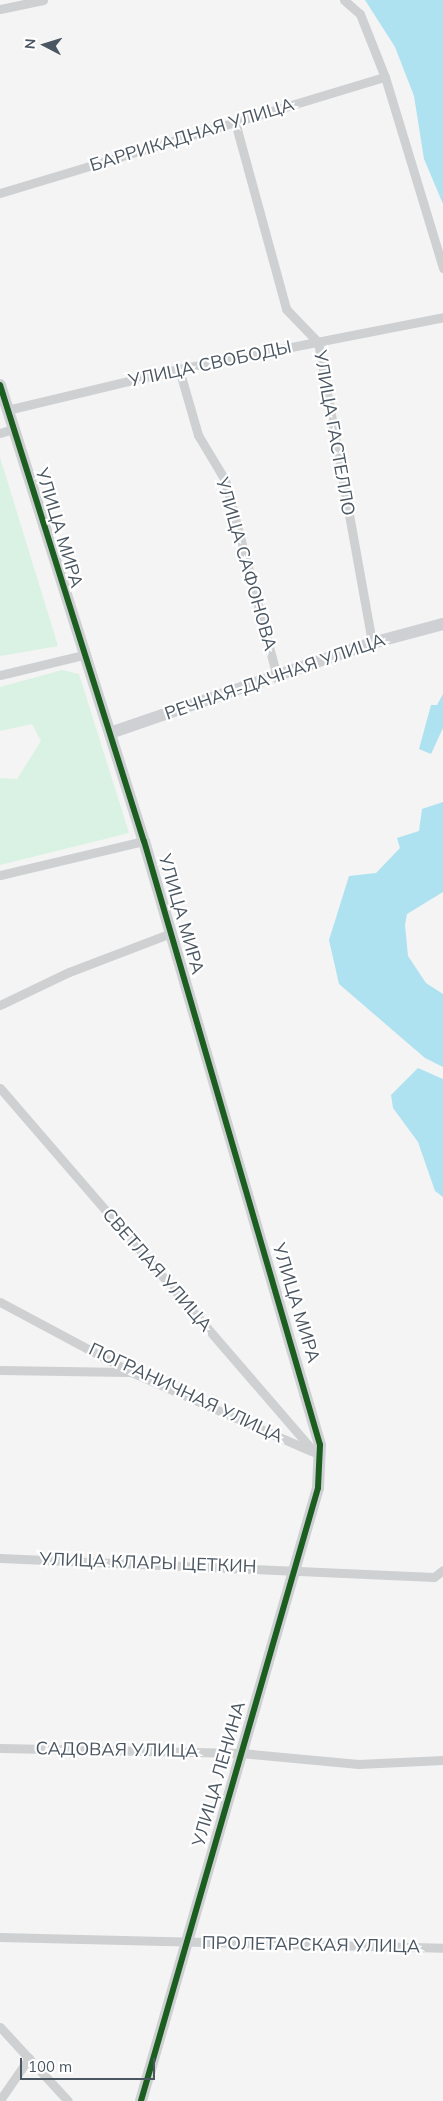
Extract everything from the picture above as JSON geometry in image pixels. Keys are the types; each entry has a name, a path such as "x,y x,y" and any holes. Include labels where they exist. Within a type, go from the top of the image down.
{"street":[{"path":"0,8 43,0"},
{"path":"344,0 360,14 385,77 443,268"},
{"name":"БАРРИКАДНАЯ УЛИЦА","path":"0,193 385,77"},
{"name":"УЛИЦА ГАСТЕЛЛО","path":"235,122 286,309 318,342 372,643"},
{"name":"УЛИЦА СВОБОДЫ","path":"7,410 179,369 443,318"},
{"name":"УЛИЦА САФОНОВА","path":"179,369 198,436 225,480 277,677"},
{"name":"УЛИЦА МИРА","path":"0,386 83,655 144,841 319,1434 317,1454"},
{"path":"0,433 13,430"},
{"name":"РЕЧНАЯ-ДАЧНАЯ УЛИЦА","path":"110,733 372,643 442,624"},
{"path":"0,675 83,655"},
{"path":"0,875 144,841"},
{"path":"0,1005 69,972 171,933"},
{"name":"СВЕТЛАЯ УЛИЦА","path":"0,1088 317,1454"},
{"name":"ПОГРАНИЧНАЯ УЛИЦА","path":"0,1302 130,1372 317,1454"},
{"path":"0,1370 130,1372"},
{"name":"УЛИЦА ЛЕНИНА","path":"141,2101 318,1488 317,1454"},
{"name":"УЛИЦА КЛАРЫ ЦЕТКИН","path":"0,1558 296,1568 434,1577 443,1570"},
{"name":"САДОВАЯ УЛИЦА","path":"0,1748 241,1753 358,1764 443,1760"},
{"name":"ПРОЛЕТАРСКАЯ УЛИЦА","path":"0,1937 443,1948"},
{"path":"0,2027 68,2101"},
{"path":"0,2100 29,2058"}],"green space":[{"path":"0,457 58,646 1,656 0,655"},
{"path":"62,670 79,674 129,833 0,865 0,778 17,779 41,741 32,724 0,731 0,687"}],"water":[{"path":"365,0 443,0 443,204 424,159 414,96 395,47"},
{"path":"443,694 443,728 431,754 419,749 431,705 437,705"},
{"path":"443,802 443,892 407,914 405,925 408,956 426,983 443,994 443,1067 425,1058 339,984 329,940 349,876 376,873 400,848 397,838 419,831 422,809"},
{"path":"418,1068 443,1079 443,1197 435,1191 418,1142 393,1108 391,1095"}],"cycle path":[{"path":"0,385 144,841 320,1445 318,1488 141,2101"}]}
